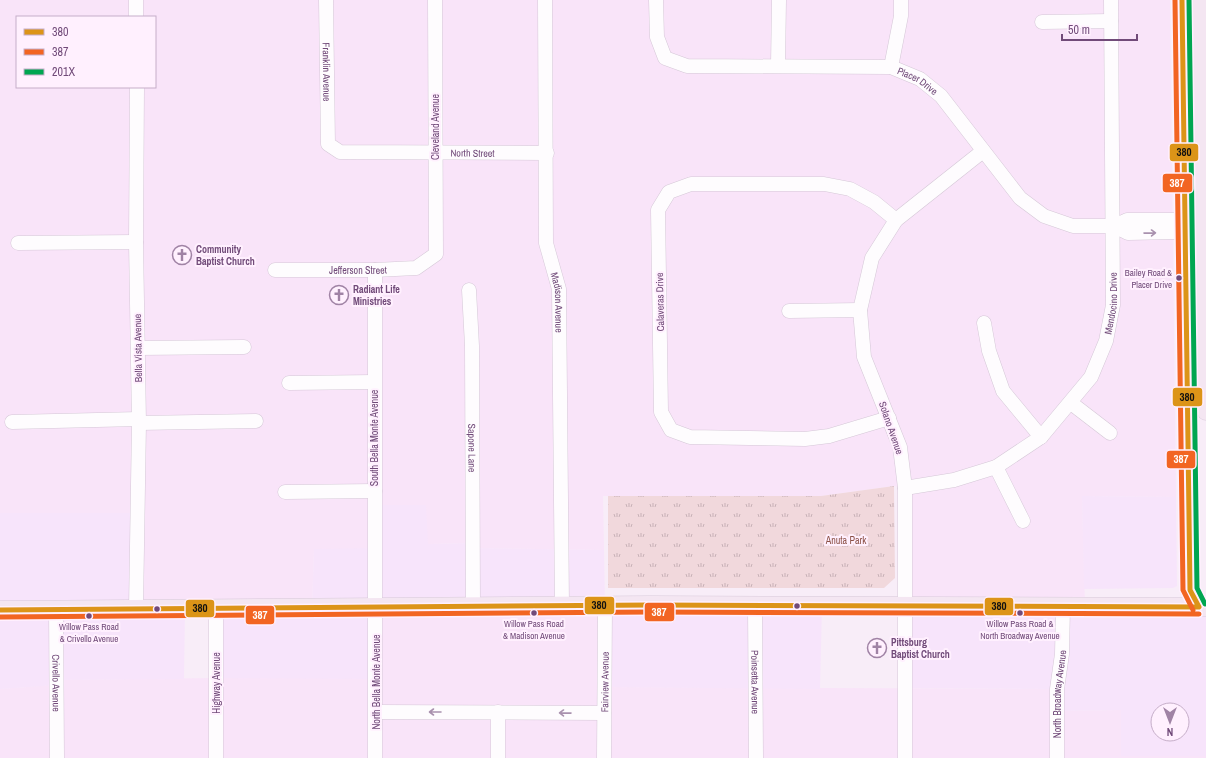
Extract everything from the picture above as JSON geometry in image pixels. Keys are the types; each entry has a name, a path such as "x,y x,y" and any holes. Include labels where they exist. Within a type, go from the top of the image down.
{"main road":[{"path":"1182,0 1198,224 1206,411"},
{"path":"1201,0 1190,590 1204,603"},
{"path":"0,610 56,608 376,606 1063,606 1204,603"}],"street":[{"path":"136,0 136,16"},
{"name":"Franklin Avenue","path":"326,0 328,144"},
{"name":"Cleveland Avenue","path":"435,0 436,254"},
{"name":"Madison Avenue","path":"545,0 547,153 546,243 559,289 562,606"},
{"name":"Placer Drive","path":"656,0 656,37 665,58 687,66 778,65 891,67 920,80 941,96 1020,198 1044,216 1073,226 1114,226 1128,233 1174,232 1198,224"},
{"path":"778,65 779,0"},
{"path":"891,67 901,16 901,0"},
{"name":"Mendocino Drive","path":"905,488 954,480 996,467 1041,437 1071,403 1091,377 1106,341 1114,305 1111,0"},
{"path":"1042,22 1111,21"},
{"name":"Bella Vista Avenue","path":"136,608 139,421 136,242 137,88"},
{"name":"North Street","path":"328,144 340,152 547,153"},
{"name":"Solano Avenue","path":"905,758 905,488 900,447 864,357 860,310 872,258 896,220 983,151"},
{"name":"Calaveras Drive","path":"889,418 829,436 805,439 690,437 671,430 661,412 658,210 668,192 691,184 824,184 850,189 874,202 896,220"},
{"path":"18,243 136,242"},
{"name":"Jefferson Street","path":"275,270 375,270 416,268 436,254"},
{"name":"South Bella Monte Avenue","path":"375,270 374,382 376,606"},
{"name":"Sapone Lane","path":"469,290 472,354 473,606"},
{"path":"789,311 860,310"},
{"path":"984,323 989,351 1003,391 1041,437"},
{"path":"138,348 244,347"},
{"path":"289,383 374,382"},
{"path":"1071,403 1110,433"},
{"path":"12,422 256,421"},
{"path":"996,467 1023,520"},
{"path":"285,492 375,491"},
{"name":"North Bella Monte Avenue","path":"375,758 376,606"},
{"name":"Fairview Avenue","path":"604,758 605,606"},
{"name":"Poinsetta Avenue","path":"756,606 756,758"},
{"name":"North Broadway Avenue","path":"1057,758 1057,689 1062,654 1063,606"},
{"name":"Crivello Avenue","path":"56,608 57,758"},
{"name":"Highway Avenue","path":"216,608 216,758"},
{"path":"376,712 604,713"},
{"path":"498,712 498,758"}],"shaded area":[{"path":"0,0 1170,0 1176,497 1082,496 1085,607 904,606 905,488 894,486 821,496 603,496 604,550 473,548 472,543 428,544 366,549 314,549 312,607 136,608 138,513 0,513"},
{"path":"1082,496 1176,497 1177,586 1173,588 1084,589"},
{"path":"375,505 426,505 428,544 473,543 473,548 604,550 605,606 377,607 375,679 215,678 216,608 312,607 314,549 374,548"},
{"path":"0,513 138,513 136,608 185,608 184,679 56,680 56,685 0,689"},
{"path":"376,606 605,606 605,687 1057,689 1057,711 1121,710 1121,756 1206,756 1206,758 0,758 0,689 55,685 56,680 215,678"},
{"path":"605,606 822,606 820,689 605,687"},
{"path":"904,606 1206,607 1206,756 1121,756 1121,710 1057,711 1057,689 905,688"}],"green space":[{"name":"Anuta Park","path":"894,486 895,578 884,588 608,588 608,496 821,496"}],"transit line":[{"name":"387","path":"1175,0 1183,590 1193,610"},
{"name":"380","path":"1182,0 1190,590 1199,607"},
{"name":"201X","path":"1189,0 1197,588 1205,604"},
{"name":"380","path":"0,610 651,605 1199,607"},
{"name":"387","path":"0,617 651,612 1199,614"}],"place":[{"name":"Community Baptist Church","path":"182,255"},
{"name":"Bailey Road & Placer Drive","path":"1179,278"},
{"name":"Radiant Life Ministries","path":"339,295"},
{"name":"Willow Pass Road & Madison Avenue","path":"534,613"},
{"name":"Willow Pass Road & North Broadway Avenue","path":"1020,613"},
{"name":"Willow Pass Road & Crivello Avenue","path":"89,616"},
{"name":"Pittsburg Baptist Church","path":"877,648"}]}
